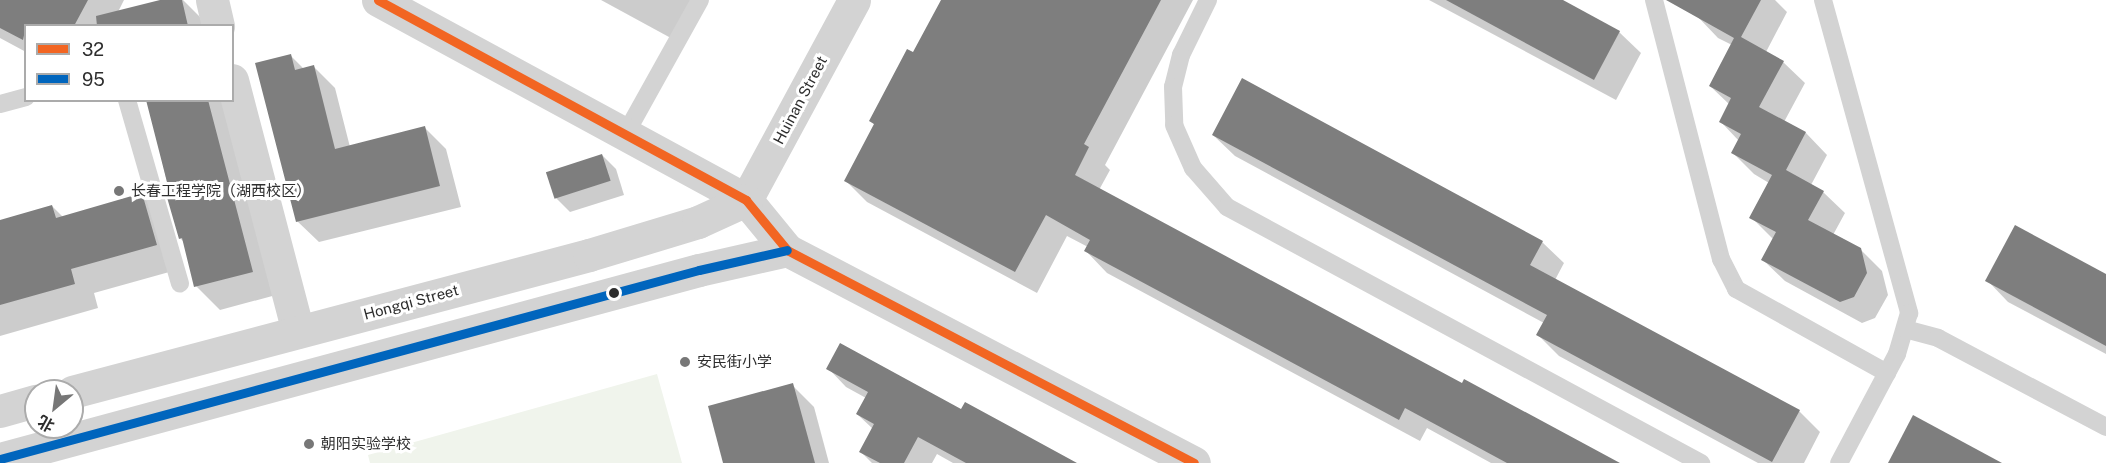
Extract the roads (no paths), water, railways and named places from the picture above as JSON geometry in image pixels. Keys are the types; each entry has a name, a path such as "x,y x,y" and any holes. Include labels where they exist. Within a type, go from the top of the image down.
{"street":[{"path":"212,0 218,24"},
{"path":"378,0 746,200 787,250 1189,462"},
{"name":"Huinan Street","path":"746,200 854,0"},
{"path":"234,88 298,332"},
{"name":"Hongqi Street","path":"84,389 589,255 698,222 746,200"},
{"path":"0,459 699,270 787,250"},
{"path":"0,411 24,404"}],"lane":[{"path":"626,133 700,0"},
{"path":"1208,0 1181,55 1173,87 1174,125 1193,168 1227,207 1701,463"},
{"path":"1654,0 1721,259 1736,289 1887,373"},
{"path":"1823,0 1909,313 1897,354 1839,463"},
{"path":"0,104 24,98"},
{"path":"128,102 180,284"},
{"path":"1905,329 1938,338 2106,427"}],"place":[{"name":"长春工程学院（湖西校区）","path":"119,191"},
{"name":"安民街小学","path":"685,362"},
{"name":"朝阳实验学校","path":"309,444"}]}
